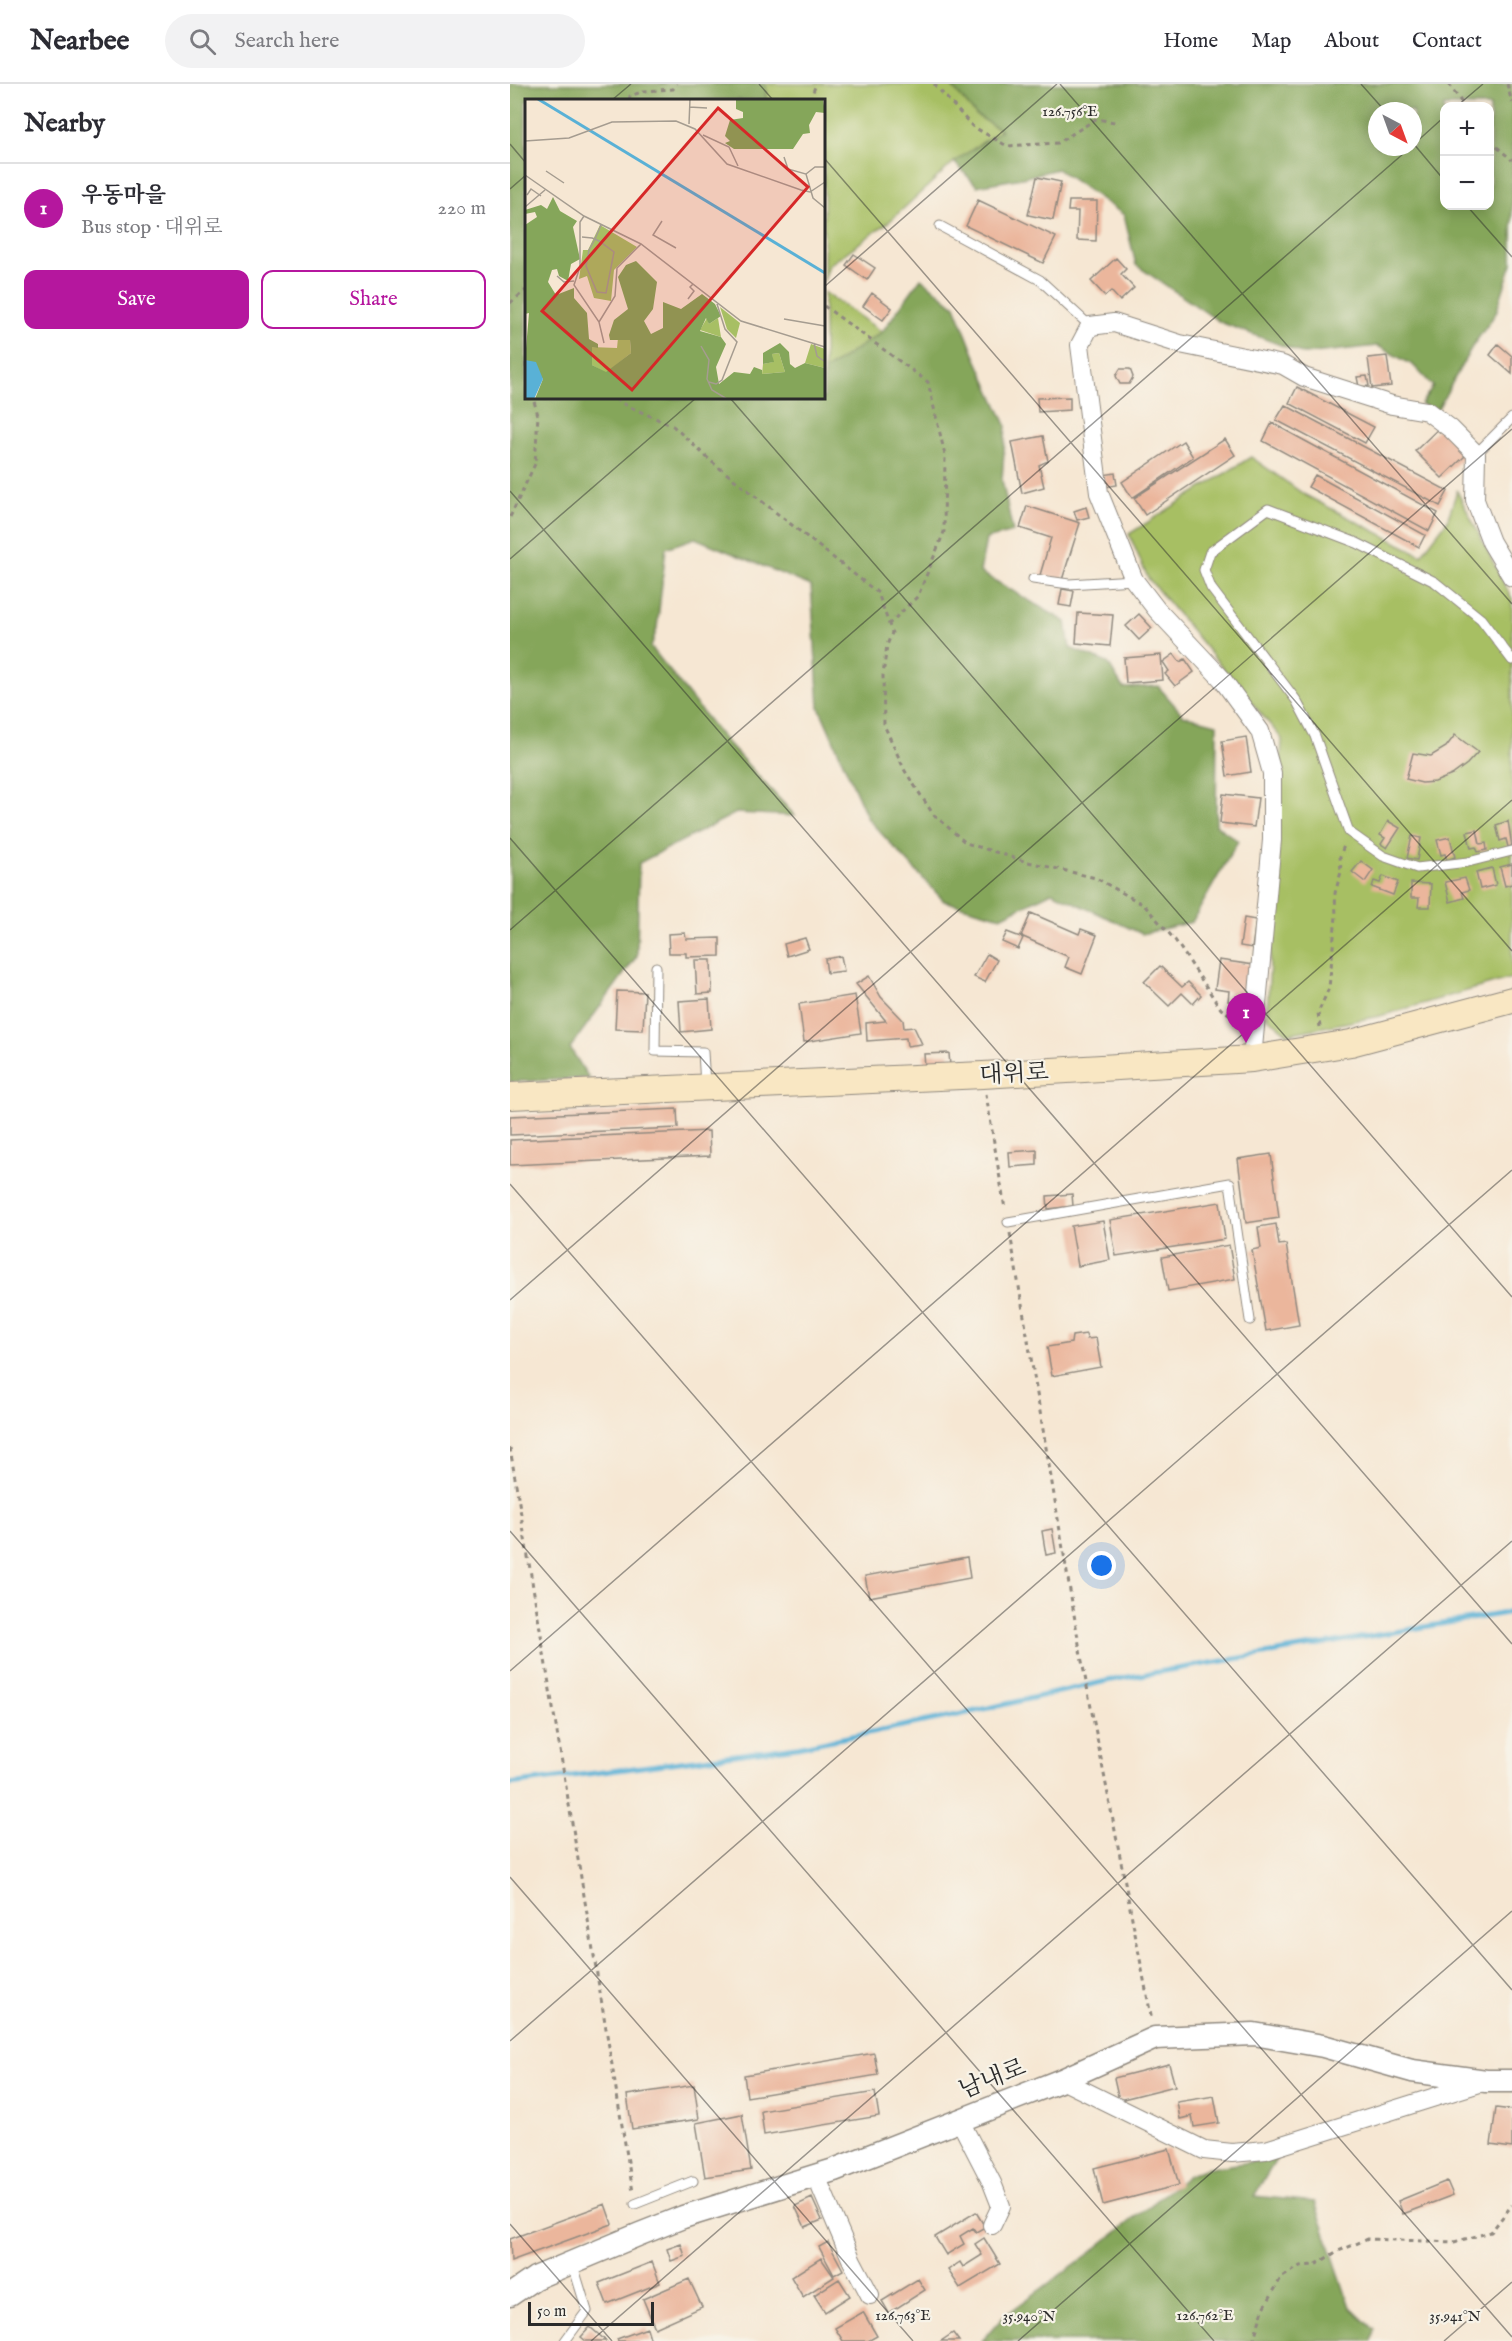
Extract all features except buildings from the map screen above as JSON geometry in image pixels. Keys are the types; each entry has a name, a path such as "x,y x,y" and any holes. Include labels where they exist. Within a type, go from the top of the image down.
{"main road":[{"name":"대위로","path":"510,1096 983,1075 1252,1059 1351,1043 1512,1000"}],"street":[{"path":"1252,1059 1272,840 1272,773 1260,731 1222,679 1157,610 1134,580 1099,493 1080,345 1090,326 1114,323 1180,344 1283,365 1305,377 1392,405 1427,411 1451,429 1476,454 1475,500 1491,542 1512,577"},
{"name":"남내로","path":"510,2295 535,2278 683,2217 816,2176 1062,2080 1155,2038 1254,2034 1323,2046 1412,2071 1486,2081 1512,2081"},
{"path":"1062,2080 1204,2150 1232,2153 1266,2150 1486,2081"},
{"path":"959,2119 992,2183 1001,2206 992,2225"},
{"path":"816,2176 852,2261 870,2295"}],"lane":[{"path":"940,226 1040,280 1090,326"},
{"path":"1476,454 1512,418"},
{"path":"1512,660 1481,618 1435,582 1357,543 1268,509 1210,552 1204,570 1211,588 1296,700 1315,736 1349,832 1383,856 1417,868 1468,861 1512,851"},
{"path":"1034,579 1069,584 1134,580"},
{"path":"656,967 655,1051 703,1052 705,1087"},
{"path":"1008,1222 1230,1183 1250,1320"},
{"path":"635,2204 693,2181"},
{"path":"564,2341 587,2312 572,2262"}],"path":[{"path":"629,99 630,96 644,92 673,89 677,84"},
{"path":"810,99 816,84"},
{"path":"934,84 972,126 1007,146 1058,143 1096,119 1115,122"},
{"path":"1449,84 1461,102"},
{"path":"1507,85 1512,103"},
{"path":"1494,144 1512,160"},
{"path":"510,303 525,291"},
{"path":"825,307 928,382 945,455 944,532 918,596 889,624"},
{"path":"510,517 535,464 538,415 533,399"},
{"path":"617,399 673,426 712,462 878,593 892,633 887,645 883,675 884,725 905,771 933,814 966,843 1024,861 1096,878 1144,905 1175,940 1221,1009 1254,1029"},
{"path":"1323,1047 1318,1013 1329,988 1336,916 1335,893 1341,873 1340,856 1349,832"},
{"path":"983,1075 1088,1692 1155,2038"},
{"path":"510,1448 635,2204"},
{"path":"1253,2341 1263,2310 1281,2278 1300,2266 1315,2265 1336,2252 1368,2239 1454,2242 1491,2232 1512,2205"}],"green space":[{"path":"510,84 766,84 766,99 525,99 525,399 825,399 825,370 882,332 921,278 955,306 1006,425 1002,480 1013,532 986,539 980,572 1066,622 1070,648 1108,663 1123,688 1158,686 1183,715 1217,724 1216,825 1238,841 1192,922 1142,934 1052,892 1001,917 944,901 868,819 819,707 811,586 695,538 666,548 657,628 651,647 721,736 795,816 736,813 639,863 637,956 570,1048 589,1078 510,1082"},
{"path":"766,84 950,84 976,115 1001,130 954,162 890,221 829,265 825,278 825,99 766,99"},
{"path":"950,84 1512,84 1512,263 1496,313 1472,347 1436,412 1421,404 1433,386 1413,365 1378,346 1304,354 1220,322 1136,265 1124,215 1057,169 977,186 954,162 1001,130 976,115"},
{"path":"825,293 882,332 825,370"},
{"path":"1251,457 1305,495 1421,555 1447,521 1457,491 1512,599 1512,978 1380,1016 1288,1034 1267,1017 1282,739 1148,578 1129,534"},
{"path":"1277,2158 1254,2196 1315,2202 1350,2307 1374,2330 1372,2341 982,2341 1003,2317 1090,2253 1189,2175 1204,2169"}],"waterway":[{"path":"510,1784 797,1747 958,1715 1111,1680 1512,1612"}],"place":[{"name":"우동마을","path":"1246,1043"}]}
